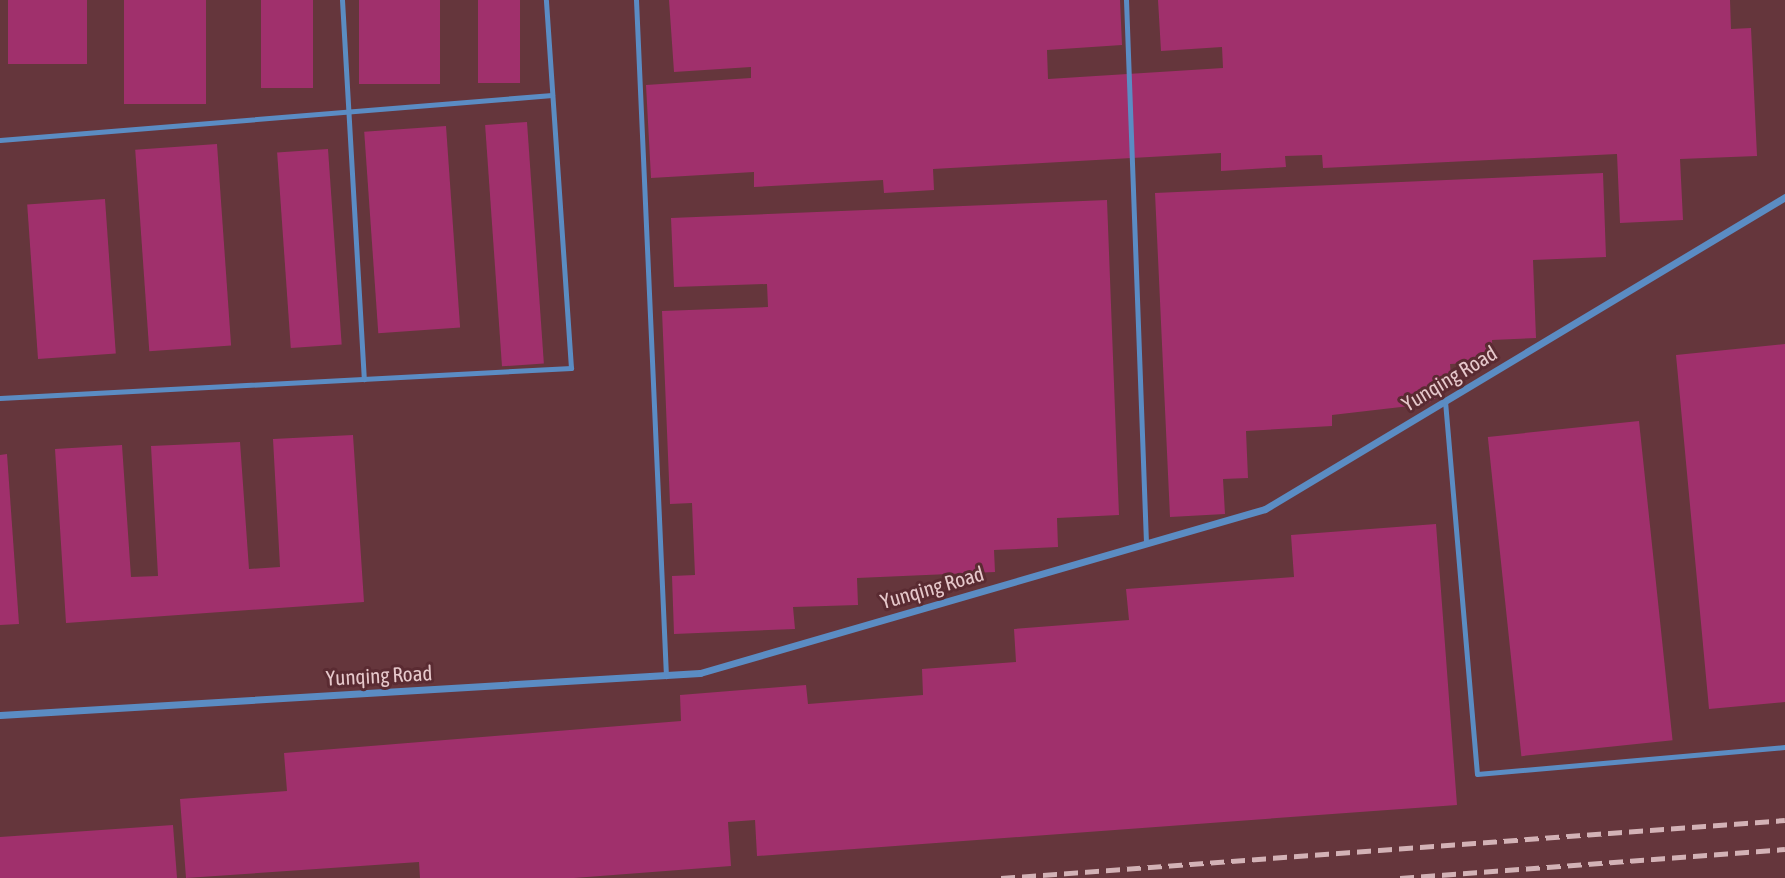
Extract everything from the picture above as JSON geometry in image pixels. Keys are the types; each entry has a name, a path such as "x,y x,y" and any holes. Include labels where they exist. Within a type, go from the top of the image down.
{"street":[{"name":"Yunqing Road","path":"0,715 700,673 1265,509 1785,197"}],"lane":[{"path":"342,0 364,379"},
{"path":"0,398 571,368 546,0"},
{"path":"636,0 666,676"},
{"path":"1126,0 1146,543"},
{"path":"0,140 552,95"},
{"path":"1445,401 1477,774 1785,747"}],"building":[{"path":"8,0 87,0 87,64 8,64"},
{"path":"124,0 206,0 206,104 124,104"},
{"path":"261,0 313,0 313,88 261,88"},
{"path":"359,0 440,0 440,84 359,84"},
{"path":"478,0 520,0 520,83 478,83"},
{"path":"669,0 1120,0 1122,45 1047,50 1048,79 1223,68 1222,47 1161,51 1158,0 1730,0 1731,29 1751,28 1757,156 1680,159 1683,220 1620,223 1617,154 1323,168 1322,155 1285,156 1286,167 1221,171 1221,153 933,169 934,190 884,193 883,180 754,187 754,172 651,178 646,85 751,78 751,67 674,72"},
{"path":"527,122 544,363 502,366 485,125"},
{"path":"446,126 460,328 378,333 364,132"},
{"path":"217,144 231,346 149,351 135,150"},
{"path":"328,149 342,345 291,348 277,153"},
{"path":"1603,173 1606,257 1533,260 1536,338 1492,340 1493,362 1450,364 1452,387 1427,404 1332,415 1332,426 1246,431 1248,478 1223,479 1225,514 1170,517 1155,193"},
{"path":"105,199 116,354 38,359 27,204"},
{"path":"1107,200 1119,515 1057,518 1058,547 994,550 995,572 857,578 858,605 793,607 795,629 674,634 672,576 695,575 692,503 670,504 662,311 768,307 767,284 674,287 671,218"},
{"path":"1785,344 1785,702 1709,709 1676,355"},
{"path":"1639,421 1673,740 1521,756 1488,437"},
{"path":"353,435 364,602 66,623 55,449 122,445 131,577 158,576 151,446 240,442 249,569 280,567 273,439"},
{"path":"7,454 19,624 0,625 0,455"},
{"path":"1436,524 1457,805 757,856 755,820 728,822 731,866 574,878 420,878 419,862 186,878 180,799 287,791 284,753 681,721 680,695 806,685 808,704 923,695 922,669 1016,662 1014,629 1129,620 1126,589 1294,577 1291,535"},
{"path":"173,825 177,878 0,878 0,837"}],"railway":[{"path":"1001,878 1785,820"},
{"path":"1400,878 1785,849"}]}
